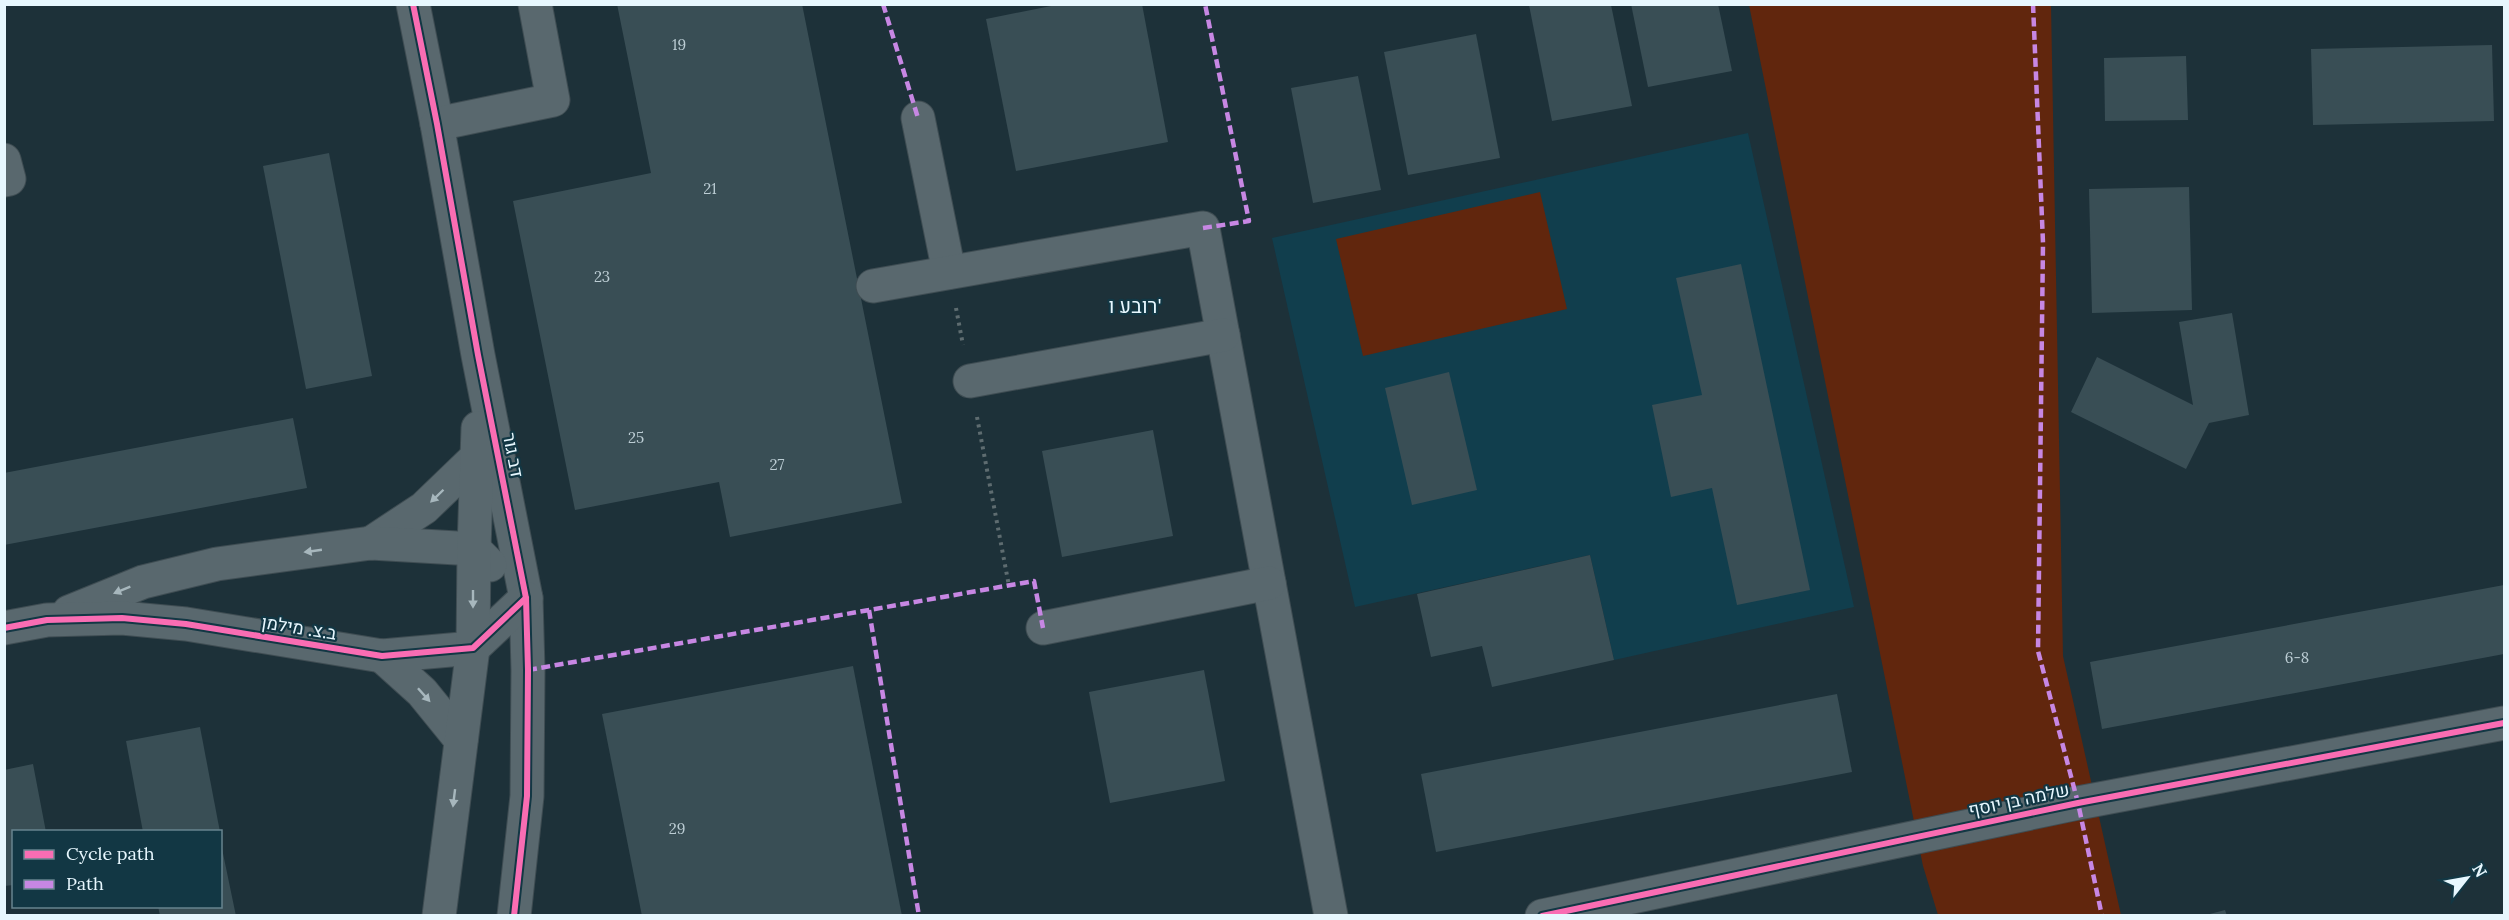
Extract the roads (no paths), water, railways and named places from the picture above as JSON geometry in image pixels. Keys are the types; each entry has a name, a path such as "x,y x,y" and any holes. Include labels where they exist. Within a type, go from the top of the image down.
{"street":[{"name":"דב גור","path":"413,4 526,598 528,796 514,915"},
{"path":"437,124 553,100 535,4"},
{"path":"918,118 949,272"},
{"path":"4,160 9,179 4,180"},
{"path":"873,286 1203,228 1330,915"},
{"path":"970,381 1222,335"},
{"name":"דב גור","path":"439,915 473,648 474,549 479,455 478,355"},
{"path":"371,543 424,508 479,455"},
{"path":"4,628 47,620 143,582 217,564 371,543 474,549 526,598 473,648"},
{"path":"1043,628 1269,583"},
{"name":"ב.צ. מילמן","path":"47,620 122,618 186,624 382,656 473,648"},
{"path":"382,656 422,692 461,740"},
{"name":"שלמה בן יוסף","path":"1542,915 2078,803 2505,723"}],"district":[{"name":"רובע ו'","path":"1135,306"}]}
